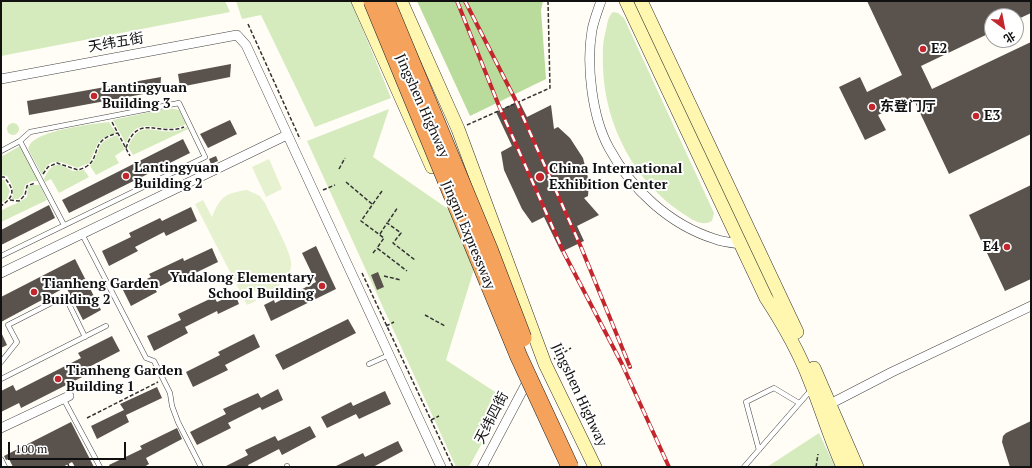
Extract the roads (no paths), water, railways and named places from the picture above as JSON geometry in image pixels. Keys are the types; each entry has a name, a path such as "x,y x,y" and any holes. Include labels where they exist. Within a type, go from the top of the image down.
{"highway":[{"name":"Jingmi Expressway","path":"372,1 519,358 570,467"},
{"name":"Jingmi Expressway","path":"386,1 489,249 529,353 583,467"}],"street":[{"name":"Jingshen Highway","path":"358,1 527,382 563,467"},
{"name":"Jingshen Highway","path":"401,1 458,129 545,364 595,467"},
{"path":"601,1 592,30 590,66 598,121 609,148 633,183 649,200 664,212 688,227 715,240 741,244"},
{"path":"626,1 766,298 783,323 813,388 833,447 843,467"},
{"path":"641,1 830,404 857,467"},
{"name":"天纬五街","path":"1,79 237,35 246,45 287,135"},
{"path":"1,273 82,234 211,168 287,135 442,467"},
{"path":"830,404 899,368 1031,306"},
{"name":"天纬四街","path":"482,467 527,382"},
{"path":"1,428 66,397"}],"lane":[{"path":"1,151 20,141 30,132 179,103 205,156 1,256"},
{"path":"20,141 64,225"},
{"path":"82,234 146,358 154,361 164,380 170,393 172,406 178,422 201,467"},
{"path":"1,362 17,342 8,325 65,296 85,336"},
{"path":"1,379 106,326"},
{"path":"369,364 389,355"},
{"path":"759,450 746,402 774,388 799,403"},
{"path":"744,467 813,388"},
{"path":"66,397 94,459 100,467"},
{"path":"1,459 5,467"}],"railway":[{"path":"457,1 499,106 564,253 622,364 669,467"},
{"path":"465,1 515,99 581,247 630,367"}],"place":[{"name":"E2","path":"923,49"},
{"name":"Lantingyuan Building 3","path":"94,96"},
{"name":"东登门厅","path":"872,107"},
{"name":"E3","path":"976,116"},
{"name":"Lantingyuan Building 2","path":"126,176"},
{"name":"China International Exhibition Center","path":"540,177"},
{"name":"E4","path":"1007,247"},
{"name":"Yudalong Elementary School Building","path":"322,286"},
{"name":"Tianheng Garden Building 2","path":"34,292"},
{"name":"Tianheng Garden Building 1","path":"58,379"}]}
